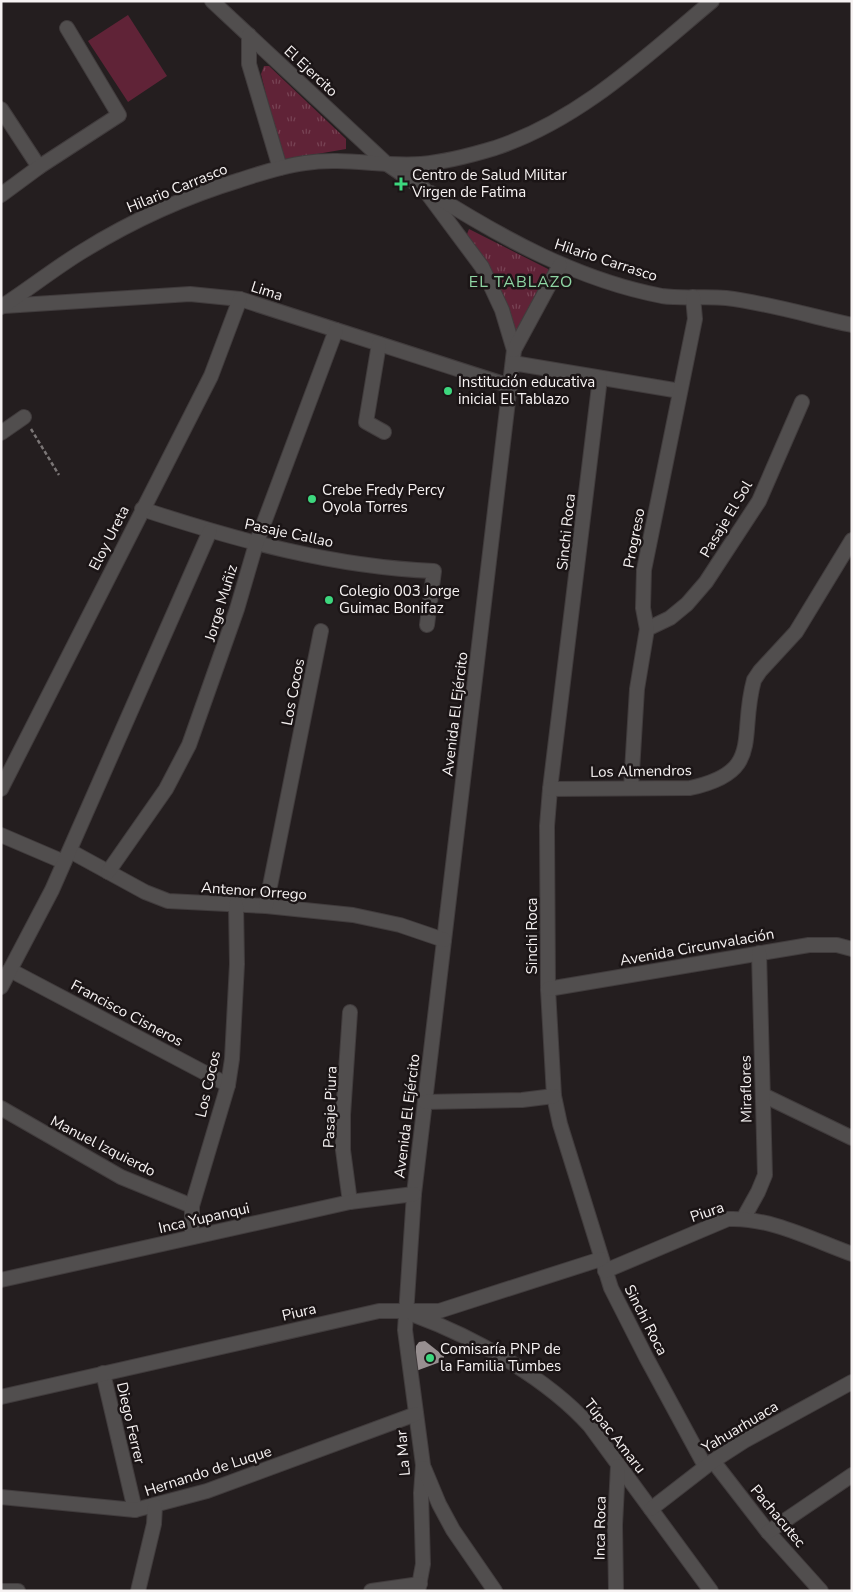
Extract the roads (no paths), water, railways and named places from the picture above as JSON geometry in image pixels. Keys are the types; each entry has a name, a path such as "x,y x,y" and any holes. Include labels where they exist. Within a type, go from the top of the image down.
{"street":[{"name":"El Ejercito","path":"212,1 387,164"},
{"name":"Hilario Carrasco","path":"2,307 82,252 152,212 206,190 280,168 343,160 387,164 421,164 451,160 495,148 558,121 586,103 712,1"},
{"path":"1,195 39,167 119,116 67,28"},
{"path":"249,35 249,64 280,168"},
{"path":"1,109 39,167"},
{"name":"Avenida El Ejército","path":"387,164 424,189 458,232 482,267 502,310 514,356 414,1194 406,1312"},
{"name":"Hilario Carrasco","path":"424,189 473,220 560,265 637,290 663,296 725,298 753,302 852,325"},
{"path":"560,265 514,356 600,378 680,391"},
{"name":"Lima","path":"2,307 190,294 240,299 510,386"},
{"name":"Progreso","path":"631,788 637,689 647,629 643,608 644,570 695,319 693,297"},
{"name":"Eloy Ureta","path":"1,790 211,376 240,299"},
{"name":"Jorge Muñiz","path":"108,872 166,789 189,746 238,610 256,544 336,330"},
{"path":"378,344 366,422 384,432"},
{"name":"Sinchi Roca","path":"600,378 547,826 548,989 554,1096 568,1157 603,1265 626,1319 709,1463"},
{"name":"Pasaje El Sol","path":"647,629 676,614 688,604 706,582 758,501 802,402"},
{"path":"1,433 24,417"},
{"name":"Pasaje Callao","path":"142,509 256,544 399,570 434,571 426,625"},
{"path":"1,987 67,856 210,531"},
{"name":"Los Almendros","path":"550,789 690,788 706,785 734,771 743,754 754,680 796,632 852,540"},
{"name":"Los Cocos","path":"266,906 321,631"},
{"name":"Antenor Orrego","path":"1,835 67,856 108,872 145,892 168,901 266,906 352,915 400,924 444,940"},
{"name":"Los Cocos","path":"192,1237 192,1206 228,1085 236,1016 236,905"},
{"name":"Avenida Circunvalación","path":"548,989 809,945 837,945 852,949"},
{"name":"Miraflores","path":"743,1219 758,1192 764,1174 759,953"},
{"name":"Francisco Cisneros","path":"10,970 228,1085"},
{"name":"Pasaje Piura","path":"350,1012 343,1115 343,1150 350,1202"},
{"path":"763,1095 852,1138"},
{"path":"425,1102 522,1100 554,1096"},
{"name":"Manuel Izquierdo","path":"1,1108 121,1177 192,1206"},
{"name":"Inca Yupanqui","path":"1,1280 350,1202 414,1194"},
{"name":"Piura","path":"1,1397 379,1311 439,1311 603,1265 728,1219 743,1219 789,1231 852,1254"},
{"name":"La Mar","path":"406,1312 407,1351 423,1465 421,1493 423,1564 419,1587"},
{"name":"Túpac Amaru","path":"406,1312 449,1328 530,1376 558,1395 590,1426 711,1591"},
{"name":"Diego Ferrer","path":"103,1373 135,1510"},
{"name":"Yahuarhuaca","path":"651,1510 709,1463 744,1441 852,1382"},
{"name":"Hernando de Luque","path":"1,1497 135,1510 155,1506 216,1488 416,1414"},
{"name":"Pachacutec","path":"709,1463 821,1591"},
{"path":"423,1465 439,1504 453,1530 496,1591"},
{"name":"Inca Roca","path":"616,1591 615,1525 618,1466"},
{"path":"768,1532 852,1475"},
{"path":"138,1591 154,1524 155,1506"},
{"path":"371,1591 419,1587"},
{"path":"2,1591 18,1591"}],"place":[{"name":"Centro de Salud Militar Virgen de Fatima","path":"401,184"},
{"name":"Institución educativa inicial El Tablazo","path":"448,391"},
{"name":"Crebe Fredy Percy Oyola Torres","path":"312,499"},
{"name":"Colegio 003 Jorge Guimac Bonifaz","path":"329,600"},
{"name":"Comisaría PNP de la Familia Tumbes","path":"430,1358"}],"district":[{"name":"EL TABLAZO","path":"521,281"}]}
